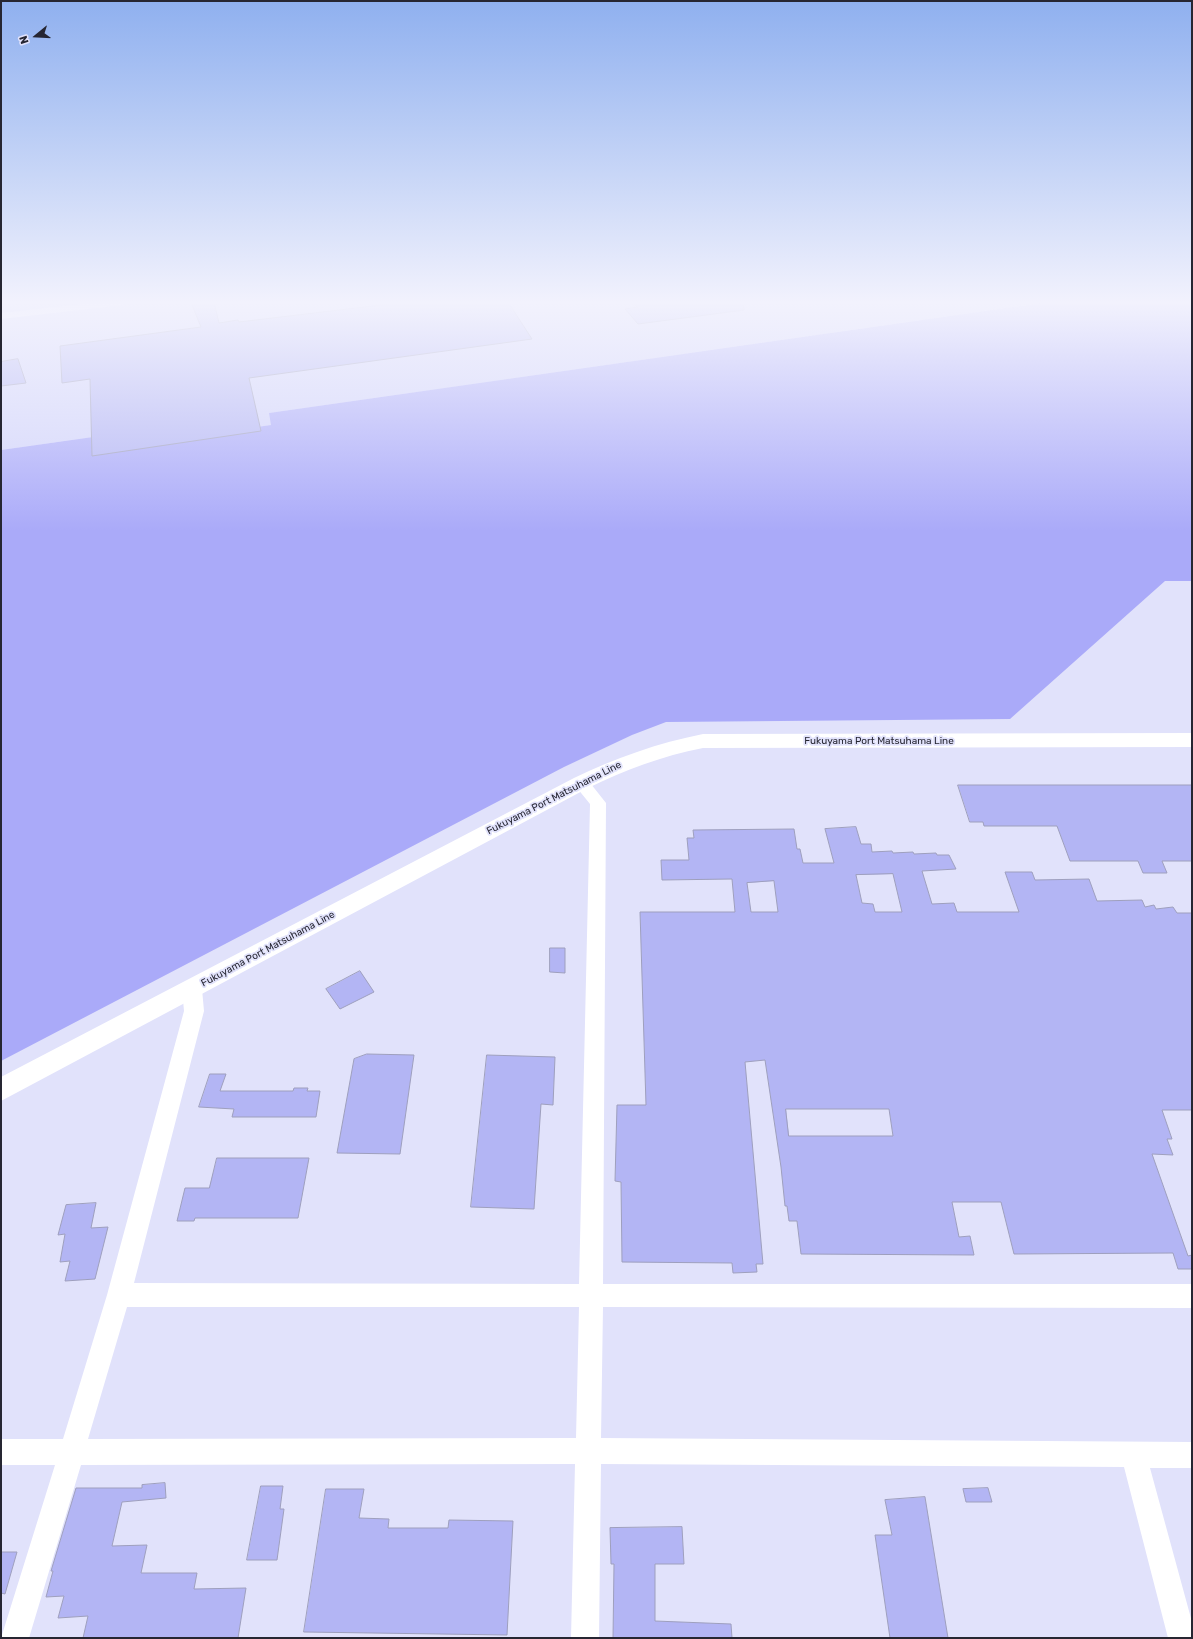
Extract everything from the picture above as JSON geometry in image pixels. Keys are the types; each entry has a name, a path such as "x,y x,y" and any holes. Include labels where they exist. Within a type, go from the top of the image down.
{"main road":[{"name":"Fukuyama Port Matsuhama Line","path":"1,1090 581,783 628,761 670,747 703,741 1192,740"}],"street":[{"path":"581,783 598,803 591,1294 584,1638"},
{"path":"15,1638 119,1295 194,1011 192,989"},
{"path":"119,1295 591,1294 1192,1296"},
{"path":"1,1452 587,1451 1192,1456"},
{"path":"1134,1455 1182,1638"}],"shaded area":[{"path":"1,378 512,378 270,413 272,425 104,449 100,436 1,450"}],"water":[{"path":"511,378 1192,378 1192,581 1165,581 1010,719 666,722 632,735 564,767 1,1061 1,450 100,436 104,449 271,425 269,413"}],"building":[{"path":"1,378 24,378 26,383 1,386"},
{"path":"62,378 249,378 261,431 92,456 90,379 62,383"},
{"path":"958,785 1192,785 1192,861 1162,861 1167,873 1143,873 1138,861 1070,861 1057,826 984,826 983,822 970,822"},
{"path":"856,827 861,844 871,844 872,852 892,851 893,853 913,852 914,854 936,853 937,855 949,855 956,869 922,871 932,904 954,903 957,912 1019,912 1005,872 1032,872 1035,880 1089,879 1097,901 1142,900 1145,907 1154,905 1156,909 1173,907 1177,913 1192,913 1192,1110 1162,1110 1172,1139 1167,1139 1173,1155 1152,1154 1188,1256 1192,1255 1192,1269 1178,1269 1173,1253 1014,1254 1001,1202 952,1202 959,1237 970,1236 974,1255 801,1254 797,1221 789,1221 787,1206 785,1206 781,1167 765,1060 745,1062 763,1264 756,1264 757,1272 733,1273 732,1263 622,1262 621,1182 615,1181 617,1105 646,1105 640,912 735,912 732,879 662,880 661,860 689,860 687,838 694,838 693,830 794,829 797,849 800,849 803,863 834,863 825,829","holes":["893,874 902,912 875,912 873,904 862,903 856,875","774,881 778,912 751,912 747,883","786,1109 889,1109 893,1136 789,1136"]},
{"path":"550,948 565,948 565,973 550,972"},
{"path":"360,971 374,992 340,1009 326,989"},
{"path":"367,1054 414,1055 400,1154 337,1153 354,1059"},
{"path":"487,1055 555,1057 553,1105 541,1104 534,1209 471,1207"},
{"path":"210,1074 226,1074 220,1091 293,1091 294,1088 308,1088 307,1091 320,1091 316,1117 232,1117 234,1109 199,1107"},
{"path":"217,1158 309,1158 298,1218 195,1218 194,1221 177,1221 185,1188 209,1188"},
{"path":"96,1203 91,1228 108,1227 95,1279 65,1281 70,1261 60,1262 65,1234 58,1235 66,1205"},
{"path":"165,1483 166,1498 122,1502 112,1546 147,1545 141,1573 197,1573 194,1589 246,1588 238,1638 83,1638 88,1616 58,1618 64,1596 46,1597 53,1571 51,1571 76,1488 142,1488 142,1485"},
{"path":"261,1486 283,1486 280,1509 284,1509 277,1560 247,1560"},
{"path":"988,1488 992,1502 966,1502 963,1489"},
{"path":"326,1489 364,1489 359,1518 389,1519 388,1528 448,1528 449,1520 513,1521 507,1635 304,1632"},
{"path":"925,1497 948,1638 890,1638 875,1535 892,1535 885,1500"},
{"path":"682,1527 684,1564 655,1564 655,1621 731,1624 732,1638 613,1638 614,1564 611,1564 610,1528"},
{"path":"1,1552 17,1552 5,1594 1,1593"}]}
